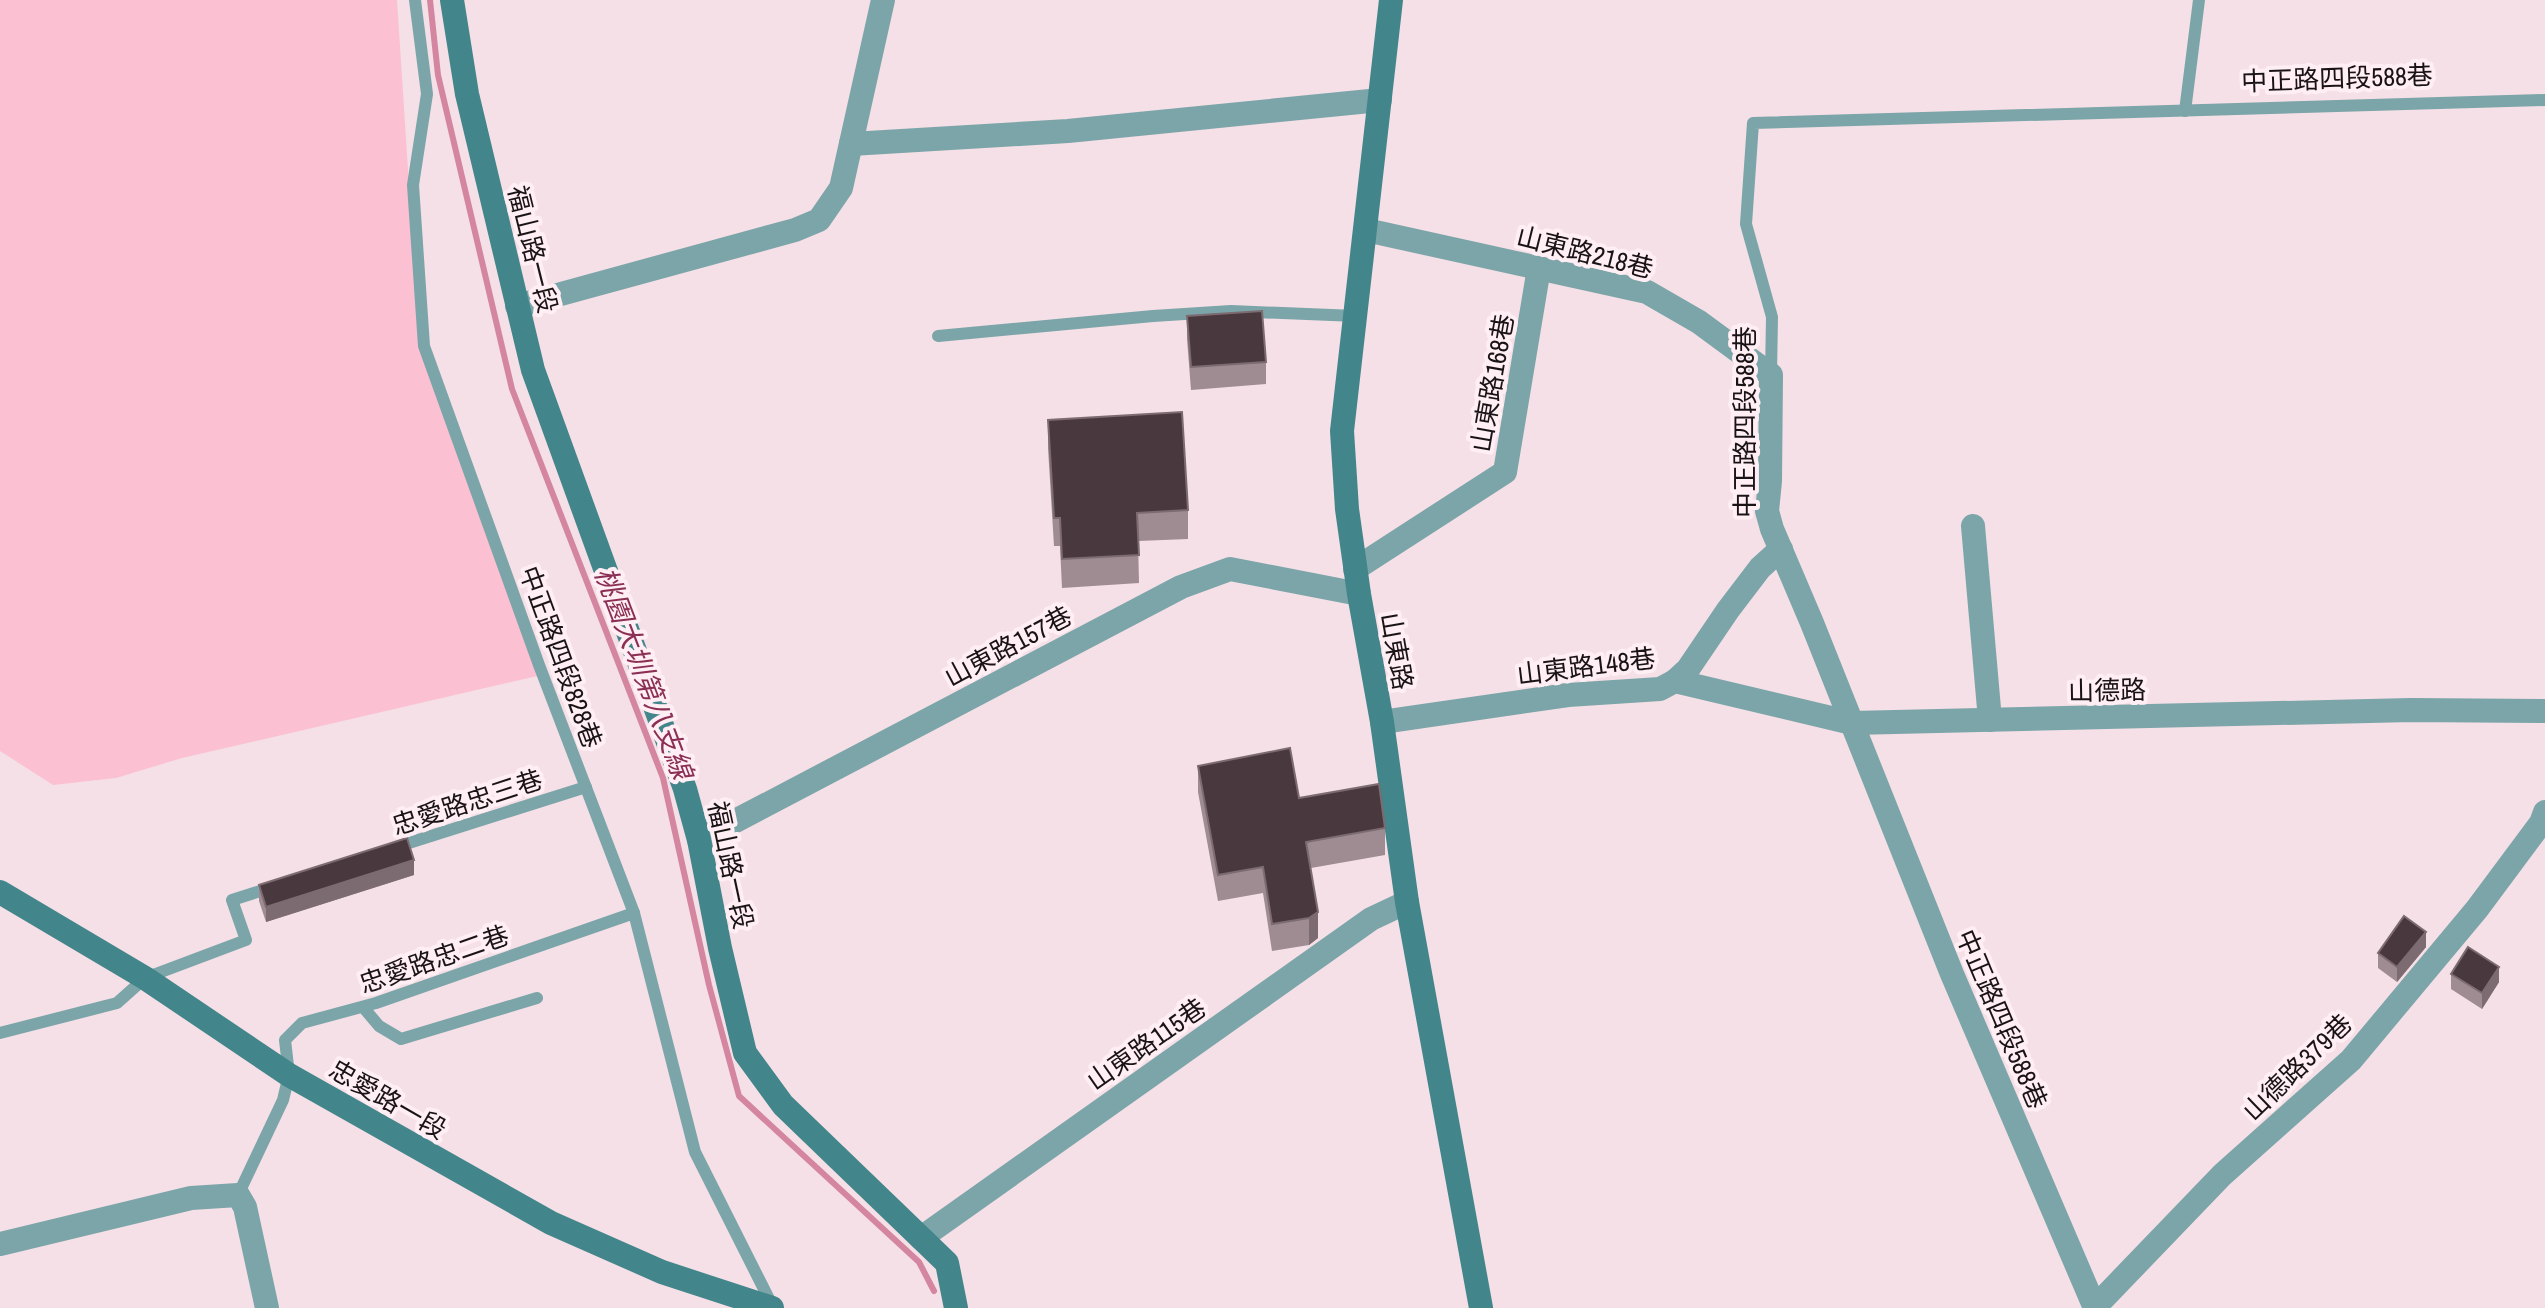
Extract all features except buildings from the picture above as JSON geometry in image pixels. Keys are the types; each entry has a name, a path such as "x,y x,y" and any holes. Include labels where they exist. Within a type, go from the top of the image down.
{"street":[{"name":"福山路一段","path":"452,0 467,94 533,370 680,774 699,840 745,1053 783,1105 947,1263 956,1308"},
{"path":"517,306 795,230 819,220 841,188 883,0"},
{"name":"山東路","path":"1391,0 1342,431 1347,509 1382,722 1407,902 1481,1308"},
{"path":"851,144 1068,131 1380,100"},
{"name":"山東路218巷","path":"1366,230 1647,292 1699,322 1771,375"},
{"name":"山東路168巷","path":"1355,569 1505,472 1539,268"},
{"name":"中正路四段588巷","path":"1771,375 1767,511 1952,974 2095,1308"},
{"path":"1973,526 1990,720"},
{"name":"山東路148巷","path":"1382,722 1568,695 1660,689 1688,669 1760,568 1781,549"},
{"name":"山東路157巷","path":"699,840 1181,587 1230,569 1359,594"},
{"name":"山德路","path":"1675,681 1852,723 2411,710 2545,711"},
{"name":"山德路379巷","path":"2095,1308 2222,1175 2351,1060 2477,909 2541,823 2545,812"},
{"name":"忠愛路一段","path":"0,892 145,978 289,1075 551,1223 662,1272 773,1308"},
{"name":"山東路115巷","path":"921,1238 1371,919 1407,902"},
{"path":"0,1244 191,1198 238,1195 245,1207 267,1308"}],"lane":[{"name":"中正路四段828巷","path":"415,0 427,94 413,185 424,346 539,665 634,913 695,1152 773,1308"},
{"path":"2185,111 2199,0"},
{"name":"中正路四段588巷","path":"1771,375 1772,317 1746,224 1753,123 2545,100"},
{"path":"938,336 1231,311 1356,316"},
{"name":"忠愛路忠三巷","path":"379,853 586,787"},
{"path":"0,1033 117,1003 145,978 246,940 232,900 291,881"},
{"name":"忠愛路忠二巷","path":"289,1075 285,1040 302,1023 363,1007 634,913"},
{"path":"363,1007 379,1026 401,1039 537,998"},
{"path":"238,1195 283,1100 289,1075"}],"shaded area":[{"path":"0,0 397,0 417,308 427,359 546,674 182,758 116,778 53,785 0,751"}],"waterway":[{"name":"桃園大圳第八支線","path":"430,0 438,75 512,389 663,778 709,985 739,1096 919,1262 934,1291"}]}
